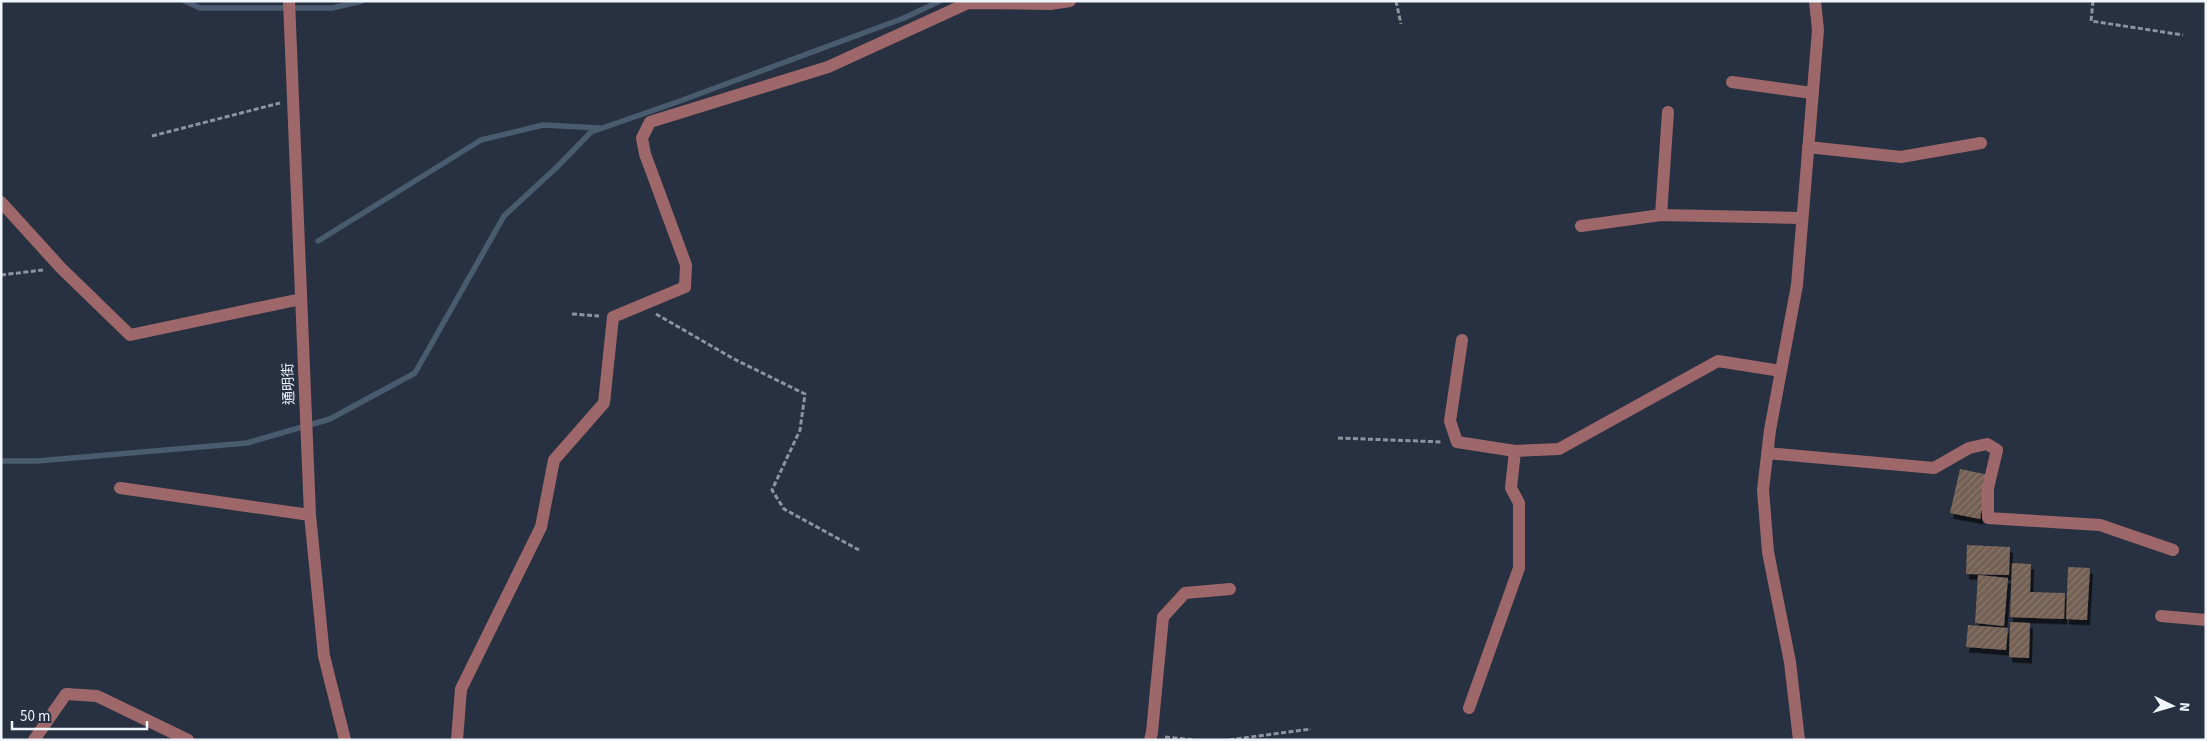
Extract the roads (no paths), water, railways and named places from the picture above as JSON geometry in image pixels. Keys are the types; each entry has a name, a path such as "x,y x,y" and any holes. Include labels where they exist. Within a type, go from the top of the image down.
{"street":[{"name":"通明街","path":"289,1 310,515 324,656 346,740"},
{"path":"457,740 461,689 541,527 554,460 604,403 613,317 685,287 686,265 645,154 642,138 650,122 828,67 968,3 1050,4 1070,1"},
{"path":"1799,740 1790,662 1768,552 1763,490 1767,453 1797,285 1818,30 1815,1"},
{"path":"1732,82 1812,93"},
{"path":"1662,215 1668,112"},
{"path":"1808,147 1901,157 1981,143"},
{"path":"1,202 61,268 130,335 300,299"},
{"path":"1581,226 1662,215 1802,218"},
{"path":"1462,340 1450,421 1457,442 1514,450 1559,449 1718,361 1781,371"},
{"path":"1767,453 1934,468 1969,448 1987,444 1997,450 1988,488 1988,518 2100,525 2173,550"},
{"path":"1469,708 1519,568 1519,503 1511,488 1514,450"},
{"path":"120,488 310,515"},
{"path":"1150,738 1163,617 1185,593 1230,589"},
{"path":"2160,616 2206,620"},
{"path":"34,740 66,694 97,696 188,740"}],"waterway":[{"path":"185,1 200,8 332,8 362,1"},
{"path":"1,461 37,461 247,443 330,419 415,373 504,216 557,167 591,132 904,18 940,1"},
{"path":"318,241 481,140 543,125 600,128"}]}
